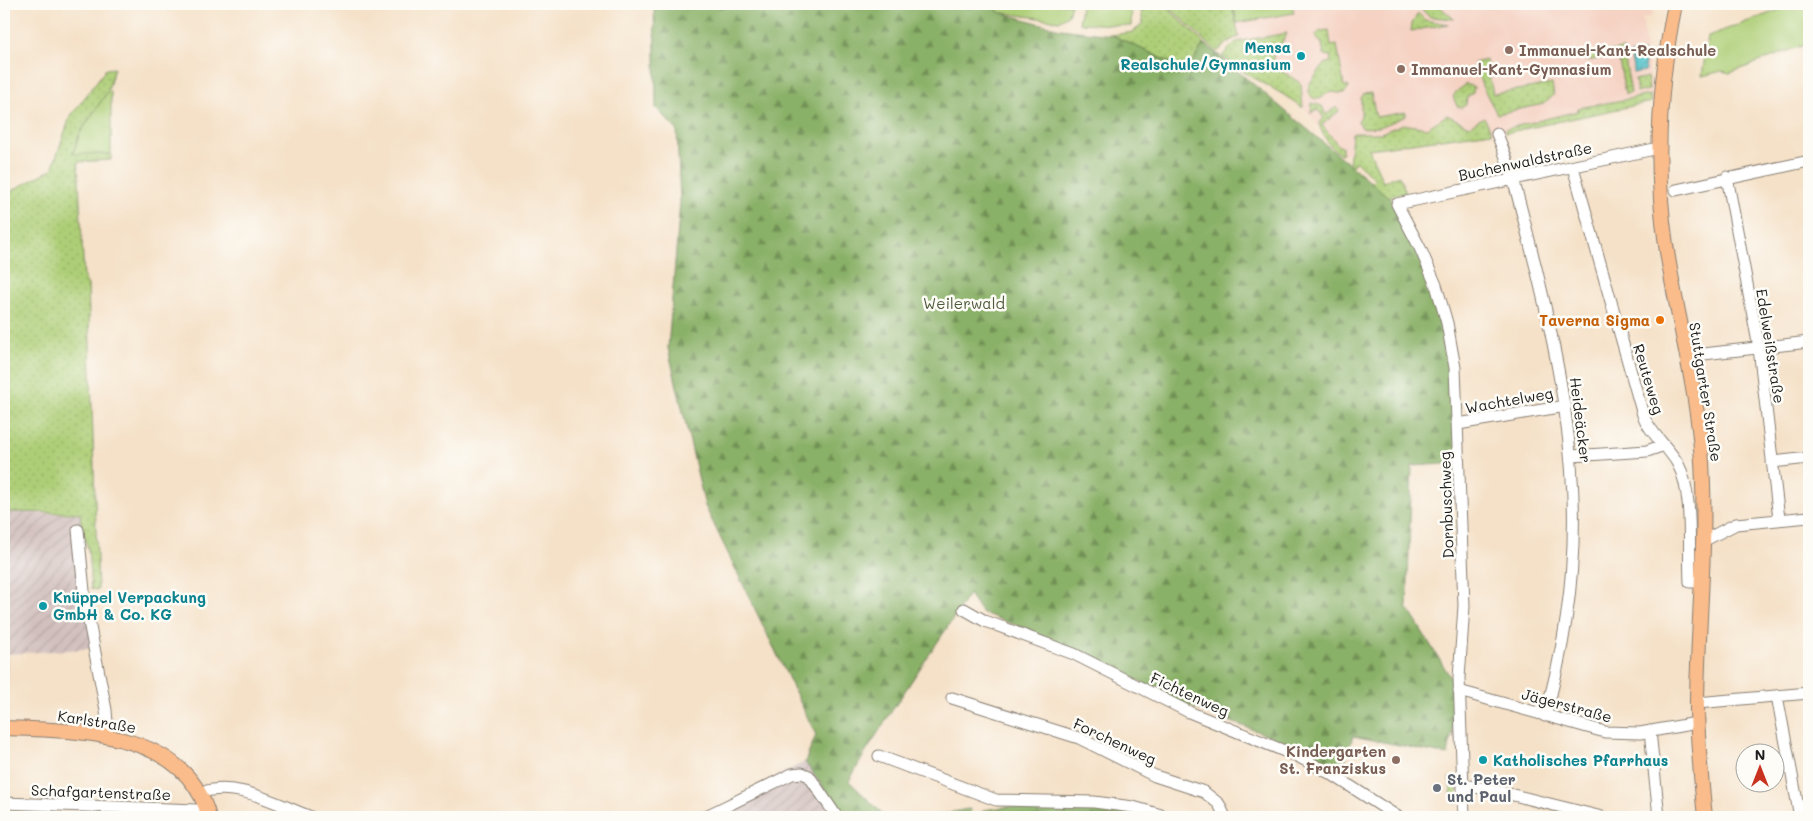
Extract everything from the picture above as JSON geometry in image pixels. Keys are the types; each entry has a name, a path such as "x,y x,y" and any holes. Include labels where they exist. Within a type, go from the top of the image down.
{"main road":[{"name":"Stuttgarter Straße","path":"1675,4 1662,86 1659,148 1661,198 1666,245 1701,448 1703,541 1697,723 1706,817"},
{"name":"Karlstraße","path":"4,728 108,737 143,745 165,756 183,770 200,793 203,814"}],"street":[{"name":"Heideäcker","path":"1496,134 1514,179 1553,340 1566,406 1572,456 1574,529 1570,598 1561,657 1545,716"},
{"name":"Buchenwaldstraße","path":"1397,204 1659,148"},
{"path":"1676,190 1809,160"},
{"name":"Reuteweg","path":"1573,167 1643,415 1649,429 1664,445 1677,464 1684,484 1690,582 1702,582"},
{"name":"Edelweißstraße","path":"1727,177 1759,348 1779,520"},
{"name":"Dornbuschweg","path":"1397,204 1426,262 1443,310 1452,350 1458,424 1464,606 1459,691 1464,817"},
{"path":"1686,356 1809,342"},
{"name":"Wachtelweg","path":"1458,424 1566,406"},
{"path":"1572,456 1647,450 1664,445"},
{"path":"1772,462 1809,458"},
{"path":"1703,541 1736,524 1809,517"},
{"path":"78,530 85,601 106,715 108,737"},
{"name":"Fichtenweg","path":"964,609 985,621 1088,660 1189,712 1299,757 1333,775 1398,817"},
{"name":"Jägerstraße","path":"1459,691 1605,732 1650,731 1697,723"},
{"path":"1697,703 1809,693"},
{"path":"1777,696 1800,817"},
{"name":"Forchenweg","path":"952,698 1079,738 1155,776 1204,792 1219,804 1225,817"},
{"path":"1650,731 1659,817"},
{"path":"879,756 996,800 1094,802 1133,808 1168,817"},
{"path":"704,817 792,774 802,772 809,776 838,817"},
{"path":"1463,785 1493,790 1602,817"},
{"path":"200,793 219,788 242,791 311,817"},
{"name":"Schafgartenstraße","path":"4,803 203,814"}],"shaded area":[{"path":"1231,4 1445,4 1447,6 1458,4 1651,4 1653,16 1642,18 1653,100 1492,132 1340,154 1302,105 1243,72"},
{"path":"4,513 80,514 85,601 99,648 7,654 8,721 4,721"},
{"path":"805,762 845,817 707,817 777,776"}],"green space":[{"name":"Weilerwald","path":"654,4 998,4 998,12 1060,29 1112,35 1178,66 1190,66 1204,43 1397,204 1447,323 1460,463 1412,466 1407,607 1459,691 1448,755 1353,736 1342,770 1270,736 1186,705 1068,646 981,612 969,594 892,710 849,781 886,817 845,817 805,762 816,735 705,506 668,348 680,202 677,130 656,108"},
{"path":"998,4 1071,4 1068,15 1059,21 998,12"},
{"path":"1081,4 1132,4 1131,26 1079,23"},
{"path":"1140,4 1164,4 1204,43 1190,66 1178,66 1112,35 1133,32 1143,23"},
{"path":"1166,4 1232,4 1239,37 1231,40 1217,52"},
{"path":"1233,4 1292,4 1294,13 1237,23"},
{"path":"1428,4 1437,4 1454,19 1430,17 1422,10"},
{"path":"1795,4 1809,4 1809,43 1730,73 1722,71 1702,76 1708,36"},
{"path":"1418,13 1425,20 1448,24 1411,31 1412,24"},
{"path":"1329,30 1331,46 1337,45 1344,86 1349,88 1345,93 1331,92 1317,99 1311,97 1308,93 1309,84 1326,63 1330,63 1331,56 1324,55 1322,44 1315,36 1320,31"},
{"path":"1287,33 1279,48 1274,48 1273,55 1277,66 1301,84 1303,108 1242,71 1222,56 1236,42"},
{"path":"1623,49 1631,93 1625,94 1618,55 1587,61 1586,55"},
{"path":"1486,60 1493,94 1552,84 1554,95 1544,104 1497,114 1482,86 1474,63"},
{"path":"114,68 108,91 80,133 73,153 111,154 111,160 78,162 84,278 88,285 98,590 91,589 88,548 82,532 80,513 4,512 4,195 52,169 70,117 106,69"},
{"path":"1647,77 1649,90 1637,92 1635,80"},
{"path":"1466,84 1474,87 1473,93 1467,97 1466,105 1461,108 1457,106 1453,97"},
{"path":"108,91 111,92 111,154 73,153 80,133"},
{"path":"1371,93 1376,117 1406,112 1406,116 1380,127 1362,128 1358,121 1361,116 1361,98 1364,94"},
{"path":"1650,95 1651,102 1505,133 1505,129 1578,111 1578,108"},
{"path":"1312,103 1322,106 1326,115 1336,107 1339,111 1322,125 1339,146 1342,147 1342,154 1334,150 1322,132 1319,123 1324,118 1317,109 1311,113"},
{"path":"1447,115 1469,126 1484,117 1492,132 1369,149 1383,182 1399,175 1406,193 1386,197 1370,184 1375,179 1356,161 1351,167 1349,165 1352,133 1381,133 1403,124 1427,128"},
{"path":"1457,777 1458,803 1453,803 1449,778"},
{"path":"1071,803 1136,811 1152,817 979,817 983,810 1013,806"},
{"path":"971,810 969,817 929,817"}],"water":[{"path":"1643,52 1646,71 1634,73 1630,54"}],"place":[{"name":"Immanuel-Kant-Realschule","path":"1509,50"},
{"name":"Mensa Realschule/Gymnasium","path":"1301,56"},
{"name":"Immanuel-Kant-Gymnasium","path":"1401,69"},
{"name":"Taverna Sigma","path":"1660,320"},
{"name":"Knüppel Verpackung GmbH & Co. KG","path":"43,606"},
{"name":"Kindergarten St. Franziskus","path":"1396,760"},
{"name":"Katholisches Pfarrhaus","path":"1483,760"},
{"name":"St. Peter und Paul","path":"1437,788"}]}
